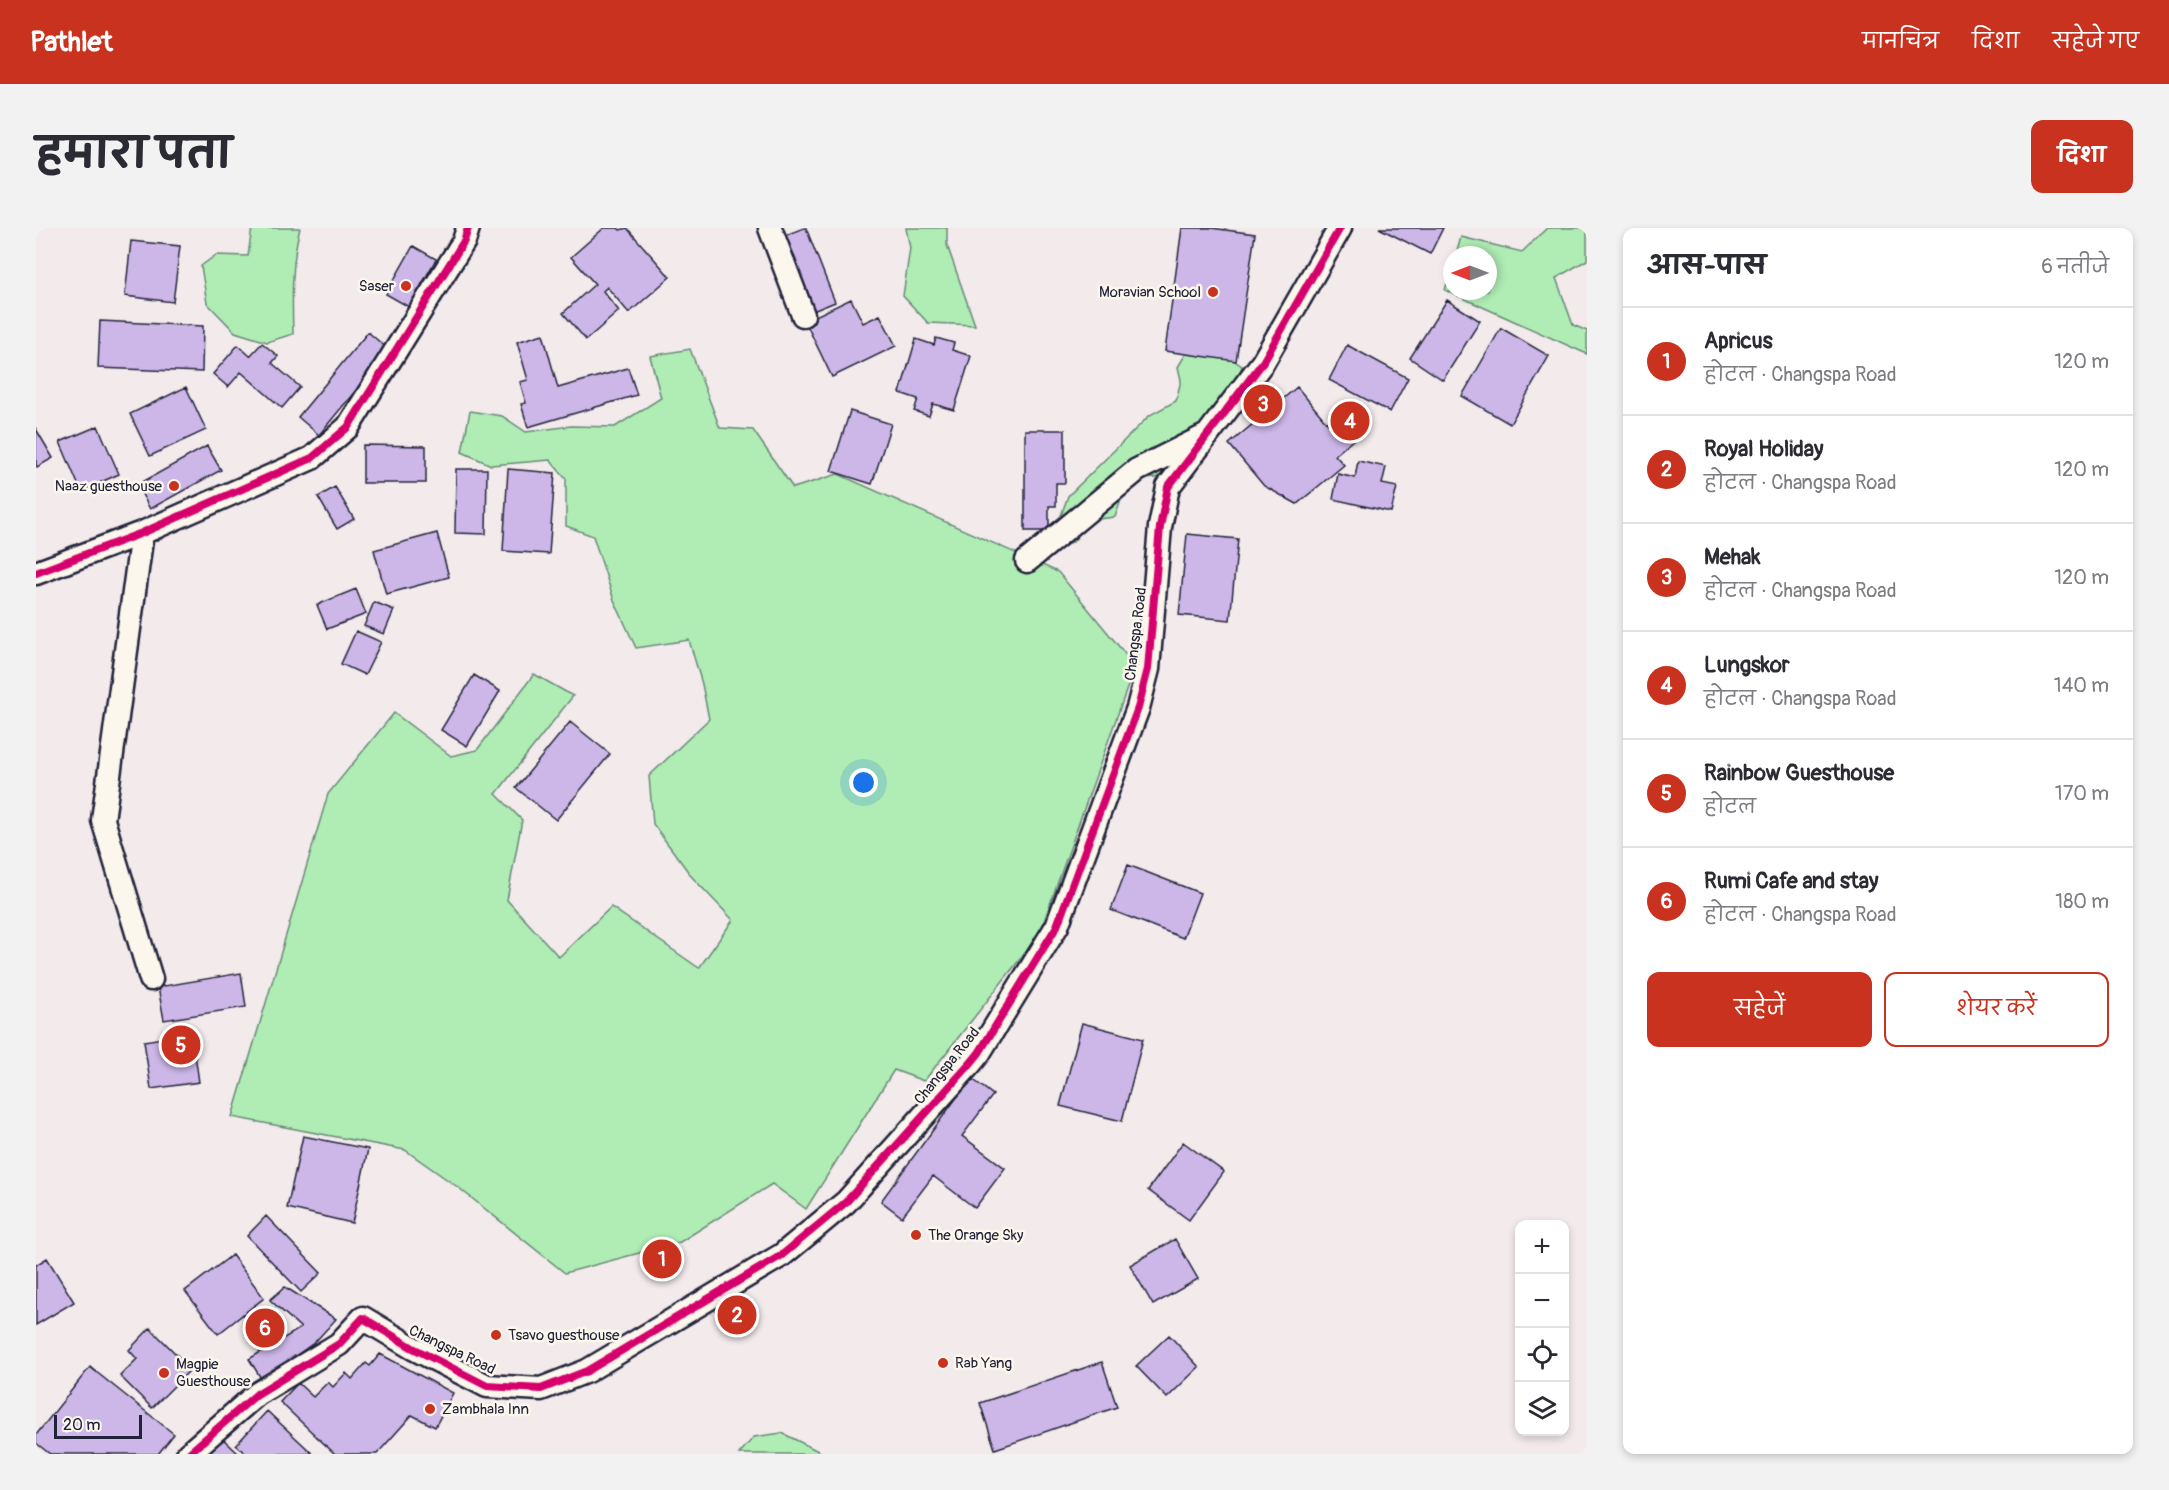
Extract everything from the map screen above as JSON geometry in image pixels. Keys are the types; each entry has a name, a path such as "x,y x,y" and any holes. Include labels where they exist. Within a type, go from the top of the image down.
{"street":[{"path":"36,573 142,533 312,458 348,427 464,241 468,228"},
{"path":"770,228 803,315"},
{"name":"Changspa Road","path":"188,1454 257,1394 339,1344 363,1318 413,1348 487,1386 541,1389 587,1371 782,1255 846,1202 979,1053 1057,926 1138,708 1148,669 1160,527 1168,487 1263,362 1340,228"},
{"path":"1027,561 1137,470 1209,434"},
{"path":"142,533 102,820 151,979"}],"green space":[{"path":"252,228 300,228 292,294 293,334 267,342 235,332 207,303 201,266 216,255 248,256"},
{"path":"906,228 947,228 947,245 975,325 928,323 903,296 910,248"},
{"path":"1547,228 1587,228 1587,260 1556,278 1573,325 1587,331 1587,354 1467,300 1497,300 1497,246 1458,246 1461,237 1522,252"},
{"path":"1190,347 1230,358 1242,366 1232,397 1189,456 1156,478 1134,480 1121,500 1115,517 1090,520 1073,542 1063,544 1058,524 1068,496 1150,415 1176,401 1181,380 1178,367"},
{"path":"690,349 720,428 753,430 793,488 838,474 1058,572 1135,666 1039,935 924,1081 894,1070 806,1209 772,1184 680,1242 565,1273 459,1188 405,1150 232,1117 328,794 394,713 451,756 477,750 534,674 573,696 496,794 522,820 507,900 559,957 611,907 699,968 733,920 692,877 653,824 649,776 709,719 702,684 689,640 636,648 614,600 593,536 566,526 566,479 550,460 491,465 462,452 470,411 502,416 526,432 571,426 615,427 661,398 650,356"},
{"path":"782,1433 824,1454 739,1454 754,1437"}],"building":[{"path":"604,228 620,230 627,228 670,277 629,313 607,287 603,291 619,311 586,340 563,313 595,284 571,257"},
{"path":"806,228 835,302 808,313 778,238"},
{"path":"1182,228 1211,228 1255,234 1236,361 1165,351"},
{"path":"1379,228 1443,228 1430,254"},
{"path":"131,241 180,246 173,302 125,296"},
{"path":"413,246 436,259 409,307 386,294"},
{"path":"851,299 863,323 880,315 896,346 832,377 805,321"},
{"path":"1447,300 1480,321 1443,380 1410,358"},
{"path":"100,321 203,326 202,372 98,368"},
{"path":"1501,328 1549,356 1510,424 1462,396"},
{"path":"368,332 389,350 319,435 298,417"},
{"path":"543,334 558,388 628,368 637,395 528,427 521,404 526,403 520,382 528,380 517,342"},
{"path":"936,338 954,343 952,350 971,356 954,410 933,404 929,416 914,411 918,399 900,393 916,339 934,345"},
{"path":"262,343 278,356 272,363 300,387 282,408 241,372 228,387 213,374 238,345 250,356"},
{"path":"1347,345 1408,378 1390,412 1329,380"},
{"path":"186,387 206,430 150,456 130,414"},
{"path":"1297,387 1328,424 1346,409 1364,431 1335,455 1344,465 1297,504 1264,486 1229,444"},
{"path":"850,411 891,424 872,484 831,471"},
{"path":"98,426 119,474 81,491 60,442"},
{"path":"36,429 53,458 37,467 36,465"},
{"path":"1025,430 1065,430 1065,483 1056,483 1056,506 1049,506 1049,531 1025,531"},
{"path":"363,445 426,446 426,483 363,483"},
{"path":"207,446 221,470 150,509 137,485"},
{"path":"1358,461 1386,467 1382,484 1397,487 1391,512 1333,499 1338,474 1355,478"},
{"path":"456,469 487,469 486,534 455,533"},
{"path":"508,469 555,473 549,554 503,551"},
{"path":"335,487 354,519 337,529 318,497"},
{"path":"437,533 449,577 386,594 374,550"},
{"path":"1187,534 1238,539 1230,620 1179,615"},
{"path":"356,589 366,614 327,629 317,605"},
{"path":"374,602 394,610 384,634 364,626"},
{"path":"356,631 381,642 365,675 341,664"},
{"path":"474,675 500,691 467,746 441,730"},
{"path":"570,722 610,754 556,820 516,788"},
{"path":"1128,865 1200,893 1183,938 1111,910"},
{"path":"241,973 246,1007 164,1020 158,987"},
{"path":"1082,1023 1143,1039 1122,1121 1060,1106"},
{"path":"192,1033 199,1082 151,1089 144,1041"},
{"path":"971,1078 993,1095 962,1136 1005,1168 975,1208 933,1176 902,1217 881,1201"},
{"path":"303,1136 368,1149 352,1223 287,1208"},
{"path":"1183,1142 1224,1172 1189,1220 1148,1190"},
{"path":"266,1216 321,1273 301,1292 247,1236"},
{"path":"1175,1239 1198,1279 1153,1305 1130,1265"},
{"path":"232,1255 264,1298 218,1334 185,1291"},
{"path":"47,1258 74,1302 36,1325 36,1265"},
{"path":"285,1287 336,1319 315,1342 262,1380 249,1359 301,1328 270,1300"},
{"path":"150,1328 191,1369 152,1408 120,1376 137,1359 129,1350"},
{"path":"1169,1335 1199,1367 1167,1398 1136,1366"},
{"path":"380,1354 453,1393 435,1427 412,1415 377,1454 335,1454 280,1402 298,1383 313,1397 328,1382 333,1387 346,1373 352,1379 366,1363 370,1366"},
{"path":"1102,1362 1117,1407 995,1449 980,1403"},
{"path":"90,1367 174,1434 158,1454 50,1454 36,1443 36,1435"},
{"path":"267,1411 313,1454 246,1454 236,1445"},
{"path":"221,1437 239,1454 206,1454"}],"cycle path":[{"path":"36,573 142,533 312,458 348,427 464,241 468,228"},
{"path":"188,1454 257,1394 339,1344 363,1318 413,1348 487,1386 541,1389 587,1371 782,1255 846,1202 979,1053 1057,926 1138,708 1148,669 1160,527 1168,487 1263,362 1340,228"}],"place":[{"name":"Saser","path":"406,286"},
{"name":"Moravian School","path":"1213,292"},
{"name":"Mehak","path":"1263,404"},
{"name":"Lungskor","path":"1350,421"},
{"name":"Naaz guesthouse","path":"174,486"},
{"name":"Rainbow Guesthouse","path":"181,1045"},
{"name":"The Orange Sky","path":"916,1235"},
{"name":"Apricus","path":"662,1259"},
{"name":"Royal Holiday","path":"737,1315"},
{"name":"Rumi Cafe and stay","path":"265,1328"},
{"name":"Tsavo guesthouse","path":"496,1335"},
{"name":"Rab Yang","path":"943,1363"},
{"name":"Magpie Guesthouse","path":"164,1373"},
{"name":"Zambhala Inn","path":"430,1409"}]}
